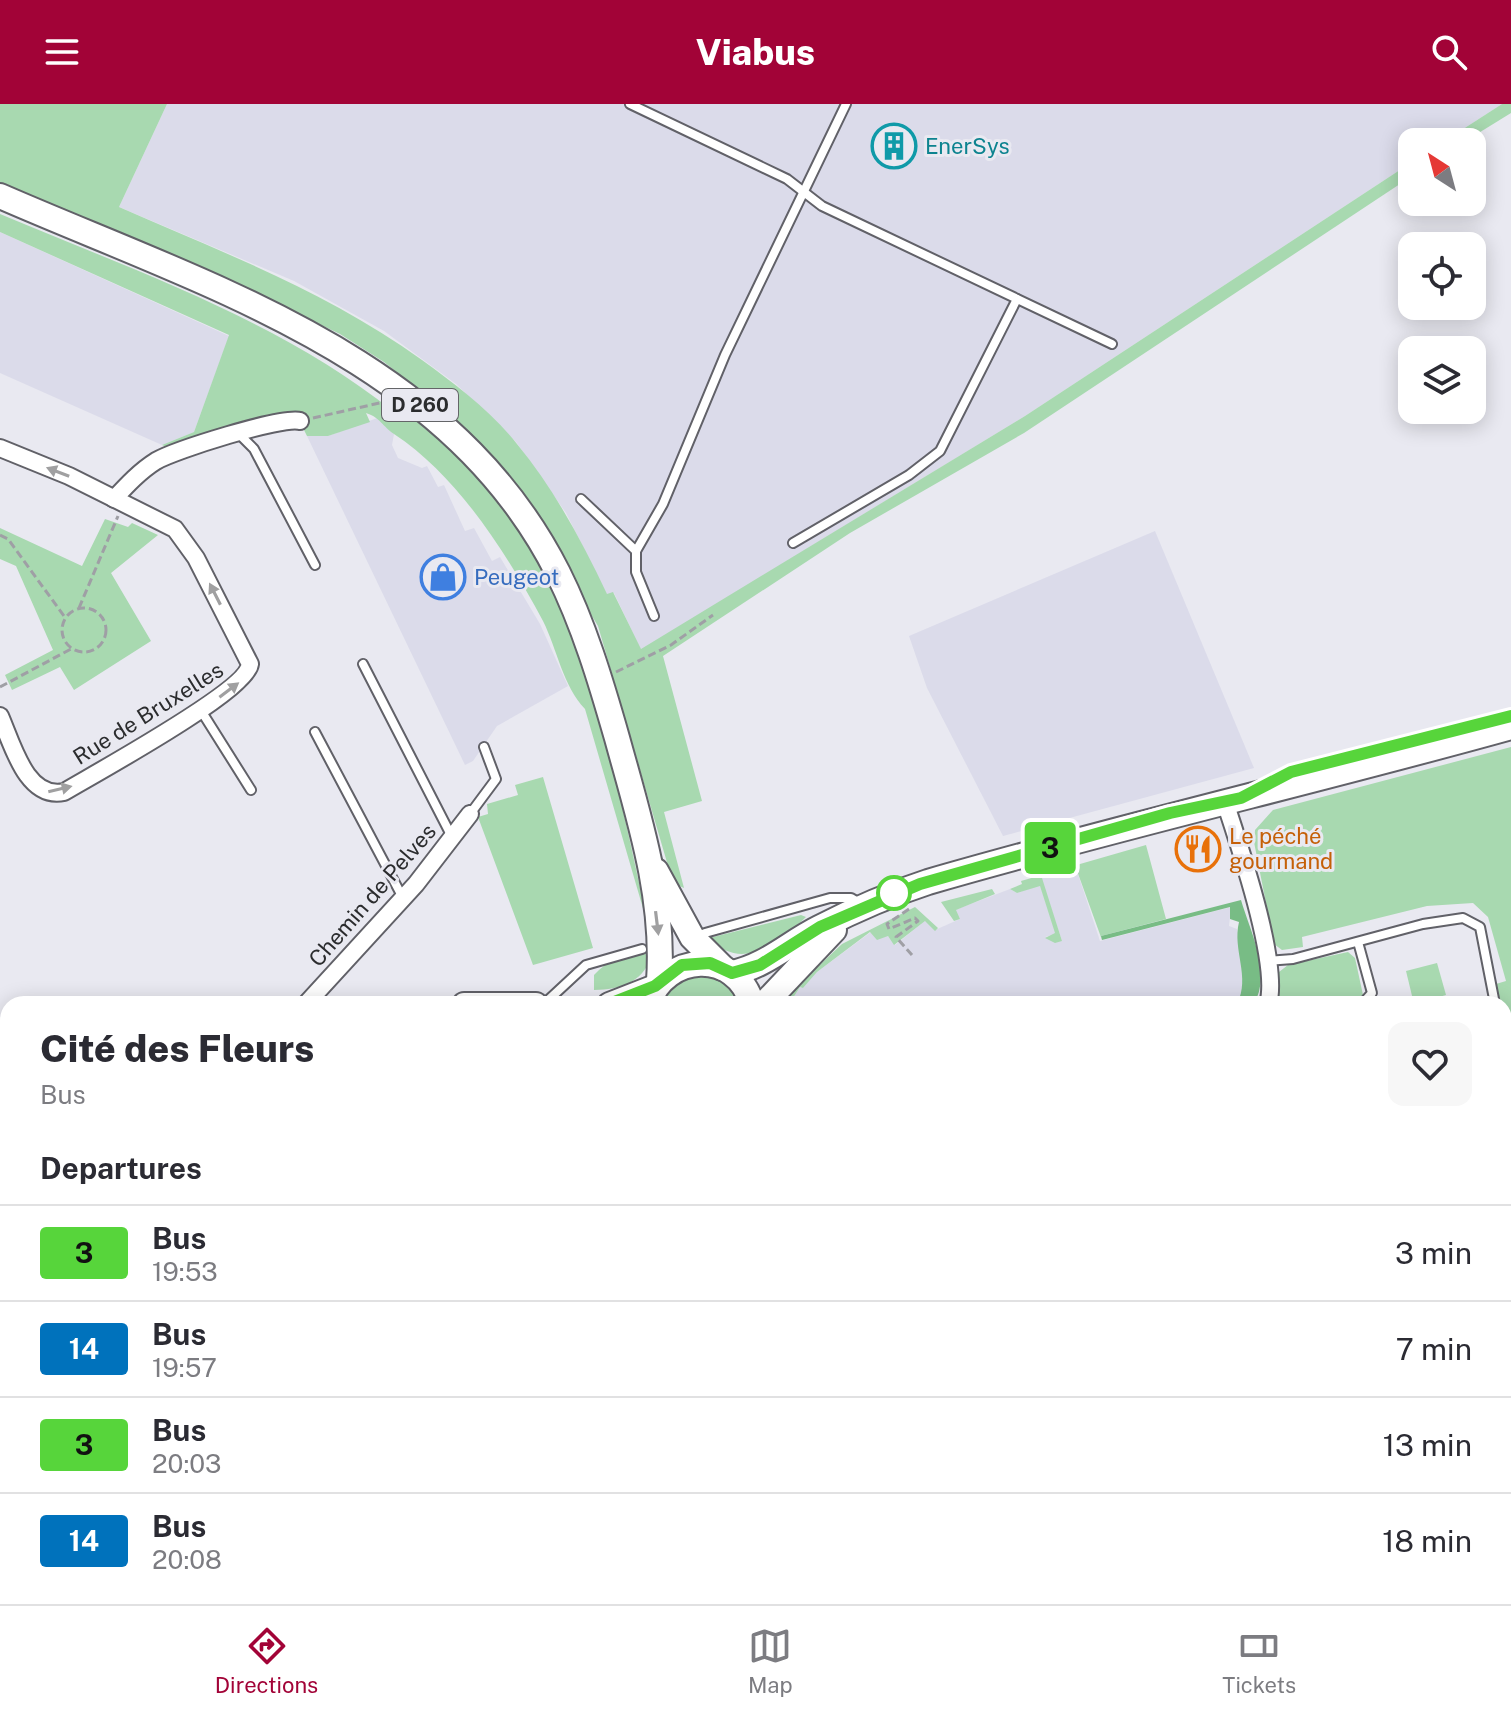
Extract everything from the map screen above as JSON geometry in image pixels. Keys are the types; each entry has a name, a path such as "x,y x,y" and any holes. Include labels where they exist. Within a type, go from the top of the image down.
{"main road":[{"name":"D 260","path":"0,196 244,300 348,354 406,394 442,424 481,465 539,541 570,599 599,679 652,866 660,950 654,990"},
{"path":"1233,800 1291,772 1511,716"},
{"path":"635,996 654,990 682,965 696,962 728,970 760,965 820,927 894,893 969,870 1511,727"},
{"name":"D 260","path":"652,866 692,937 728,970"},
{"path":"771,996 805,957 858,910"},
{"path":"728,970 748,996"}],"street":[{"path":"122,502 154,462 176,451 281,422 300,421"},
{"name":"Rue de Bruxelles","path":"0,448 122,502 183,537 250,664 245,676 234,687 57,793 44,792 31,781 0,716"},
{"path":"1233,800 1268,961 1270,996"},
{"name":"Chemin de Pelves","path":"313,996 403,898 470,814"}],"lane":[{"path":"630,104 787,179 804,194 1112,344"},
{"path":"654,616 636,572 636,551 663,504 725,355 846,104"},
{"path":"793,543 909,475 940,451 1017,299"},
{"path":"239,434 254,449 315,565"},
{"path":"581,499 636,551"},
{"path":"363,664 452,837"},
{"path":"200,709 251,790"},
{"path":"315,732 403,898"},
{"path":"470,814 496,779 484,747"},
{"path":"705,933 830,898 851,898 858,910"},
{"path":"1268,961 1293,959 1423,924 1463,918 1480,927 1493,996"},
{"path":"1358,942 1372,993 1369,996"},
{"path":"553,996 586,965 642,949"}],"path":[{"path":"300,421 391,399"},
{"path":"79,608 96,611 106,626 106,634 96,649 79,653 71,649 61,634 65,617 79,608 122,502"},
{"path":"0,535 8,539 65,617"},
{"path":"599,679 671,645 713,615"},
{"path":"0,687 71,649"},
{"path":"908,905 910,910 887,924 889,929 915,918 918,921 896,937 912,955"}],"shaded area":[{"path":"167,104 1502,104 1465,128 1398,128 1398,171 1025,416 641,650 614,593 607,595 566,513 516,442 456,384 384,331 294,281 119,207"},
{"path":"0,232 229,336 194,432 162,445 0,373"},
{"name":"Peugeot","path":"380,417 394,434 392,445 398,458 422,468 427,466 438,487 444,485 465,531 474,528 492,561 500,557 540,624 568,686 497,726 473,761 465,765 307,436 328,436"},
{"path":"1155,531 1254,768 1003,836 927,688 909,636"},
{"path":"1076,868 1100,941 1231,907 1229,926 1237,929 1243,977 1241,996 794,996 817,972 871,932 887,935 895,945 926,920 935,930 960,919 955,910 1010,889 1017,893 1040,885 1056,934 1045,937 1062,941 1041,878"}],"green space":[{"path":"0,104 167,104 119,207 275,275 349,314 422,360 472,399 507,432 543,479 577,535 607,594 613,592 641,649 1025,416 1398,171 1398,185 1024,433 850,533 663,656 702,801 664,812 684,888 673,883 598,626 513,486 464,427 384,362 340,334 190,262 0,185"},
{"path":"1502,104 1511,104 1511,113 1486,128 1465,128"},
{"path":"0,214 154,277 254,324 350,379 394,412 404,413 422,422 455,453 522,534 552,589 571,635 603,732 649,929 585,709 571,689 529,595 497,543 460,494 417,451 366,413 370,422 328,436 307,436 300,422 176,451 162,445 194,432 229,335 0,232"},
{"path":"105,519 128,527 132,523 158,535 111,573 151,641 74,690 60,667 12,690 5,675 53,650 16,566 0,559 0,528 82,566"},
{"path":"1511,747 1511,996 1499,996 1496,984 1506,981 1488,917 1473,903 1427,906 1302,937 1303,947 1282,950 1274,944 1254,842 1255,830 1273,810"},
{"path":"543,777 593,948 533,965 478,817 488,814 487,804 518,795 515,785"},
{"path":"1146,845 1166,919 1101,936 1102,940 1076,868 1042,878 1062,941 1055,943 1045,938 1055,933 1040,886 1017,893 1010,889 1022,884 1021,881"},
{"path":"992,889 995,894 956,910 960,919 954,921 941,902"},
{"path":"1241,900 1258,952 1259,992 1257,996 1240,996 1239,922 1230,919 1230,907 1102,940 1101,936"},
{"path":"915,907 938,928 935,931 925,921 894,945 888,936 877,940 870,932 817,972 794,996 787,996 842,944"},
{"path":"801,915 806,917 784,936 747,954 721,948 709,938"},
{"path":"642,949 652,957 635,979 621,986 594,990 594,975 599,970 616,959"},
{"path":"1348,952 1355,958 1363,995 1274,996 1279,972 1288,965"},
{"path":"1437,963 1446,995 1412,996 1406,971"},
{"path":"688,971 728,981 736,996 662,996"}],"bus line":[{"name":"3","path":"633,996 655,986 682,965 710,963 732,973 760,965 820,927 920,884 1170,813 1241,798 1291,772 1511,716"}],"place":[{"name":"EnerSys","path":"894,146"},
{"name":"Peugeot","path":"443,577"},
{"name":"Le péché gourmand","path":"1198,849"}]}
